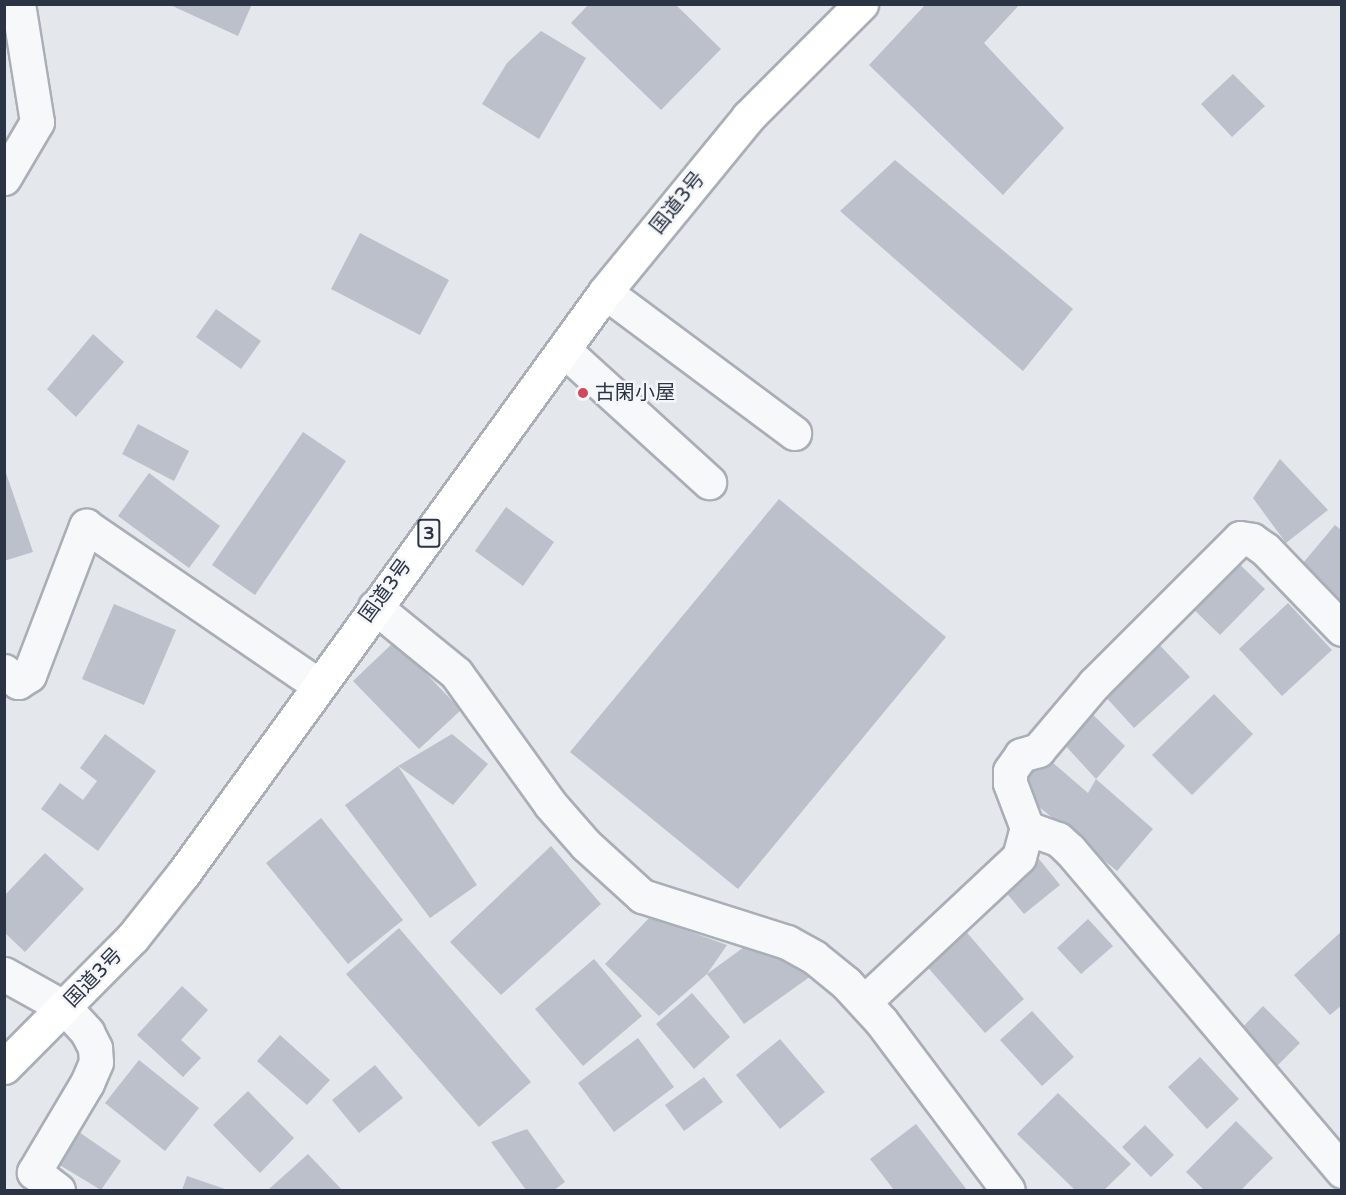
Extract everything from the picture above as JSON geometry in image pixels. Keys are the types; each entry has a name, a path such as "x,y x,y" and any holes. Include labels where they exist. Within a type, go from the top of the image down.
{"highway":[{"name":"国道3号","path":"4,1067 65,1008 133,936 183,874 605,292 748,117 861,4"}],"street":[{"path":"4,178 37,122 18,4"},
{"path":"605,292 794,433"},
{"path":"564,351 709,482"},
{"path":"4,671 18,682 29,675 86,526 318,686"},
{"path":"864,1002 1005,874 1019,857 1027,828 1010,783 1010,771 1021,755 1038,750 1094,684 1240,538 1252,540 1265,549 1341,629"},
{"path":"375,607 456,673 550,804 602,861 642,896 787,942 814,957 864,1002 1008,1191"},
{"path":"1027,828 1059,839 1070,850 1341,1171"},
{"path":"4,974 65,1008 87,1032 96,1062 38,1184"}],"building":[{"path":"168,4 252,4 238,36"},
{"path":"589,4 675,4 721,49 661,110 571,23"},
{"path":"926,4 1020,4 984,43 1064,128 1003,195 869,65"},
{"path":"541,31 586,58 539,139 482,104 507,63"},
{"path":"1233,74 1265,106 1232,137 1201,104"},
{"path":"895,160 1073,309 1023,371 840,211"},
{"path":"360,233 449,280 420,335 331,289"},
{"path":"216,309 261,341 241,369 196,337"},
{"path":"93,334 124,362 76,417 47,389"},
{"path":"138,424 189,451 174,481 122,454"},
{"path":"303,432 346,461 255,595 212,565"},
{"path":"1280,459 1328,510 1286,543 1253,498"},
{"path":"4,467 33,552 4,561"},
{"path":"149,473 220,526 189,568 118,516"},
{"path":"779,499 946,637 738,889 570,752"},
{"path":"506,507 554,542 523,586 475,551"},
{"path":"1335,525 1342,531 1342,609 1297,570"},
{"path":"1228,553 1265,589 1220,635 1183,599"},
{"path":"1288,603 1332,650 1282,696 1239,649"},
{"path":"114,604 176,630 144,705 82,679"},
{"path":"1149,634 1190,677 1134,728 1094,684"},
{"path":"395,641 461,710 419,749 353,681"},
{"path":"1214,694 1253,734 1192,795 1152,755"},
{"path":"1080,702 1125,746 1096,779 1051,730"},
{"path":"105,734 156,771 98,851 41,809 60,783 83,800 97,781 80,768"},
{"path":"452,734 488,764 453,805 398,766"},
{"path":"1038,750 1088,793 1096,779 1153,829 1117,871 1010,783"},
{"path":"398,766 477,885 430,918 345,805"},
{"path":"321,818 403,920 348,964 266,863"},
{"path":"551,846 601,904 501,995 450,942"},
{"path":"45,853 84,889 25,952 4,932 4,896"},
{"path":"1035,854 1060,885 1024,914 999,884"},
{"path":"650,917 727,945 707,974 659,1016 605,964"},
{"path":"1088,919 1113,946 1081,974 1057,948"},
{"path":"399,928 531,1082 479,1127 346,974"},
{"path":"963,928 1024,999 985,1033 924,963"},
{"path":"1342,931 1342,1005 1330,1015 1294,975"},
{"path":"762,934 811,976 744,1024 707,974"},
{"path":"594,959 642,1016 583,1066 535,1009"},
{"path":"182,986 208,1010 181,1040 201,1058 183,1077 137,1035"},
{"path":"692,993 730,1037 694,1069 656,1024"},
{"path":"1263,1006 1300,1043 1274,1069 1237,1033"},
{"path":"1032,1011 1074,1057 1042,1086 1000,1040"},
{"path":"280,1035 330,1080 307,1105 257,1061"},
{"path":"638,1038 674,1087 614,1132 578,1083"},
{"path":"780,1039 825,1092 780,1129 736,1075"},
{"path":"1200,1057 1239,1099 1207,1129 1168,1087"},
{"path":"139,1060 199,1108 165,1151 105,1103"},
{"path":"375,1065 403,1098 359,1133 332,1100"},
{"path":"704,1077 723,1102 684,1131 665,1105"},
{"path":"248,1091 294,1138 260,1173 213,1125"},
{"path":"1058,1093 1131,1164 1104,1190 1075,1190 1017,1134"},
{"path":"1236,1121 1273,1158 1241,1190 1204,1190 1186,1172"},
{"path":"916,1124 967,1190 894,1190 870,1159"},
{"path":"1145,1125 1174,1155 1151,1177 1122,1147"},
{"path":"527,1129 565,1182 554,1190 526,1190 491,1142"},
{"path":"79,1132 121,1161 101,1190 58,1164"},
{"path":"308,1154 342,1190 268,1190"},
{"path":"187,1176 228,1190 182,1190"}],"place":[{"name":"古閑小屋","path":"583,393"}]}
